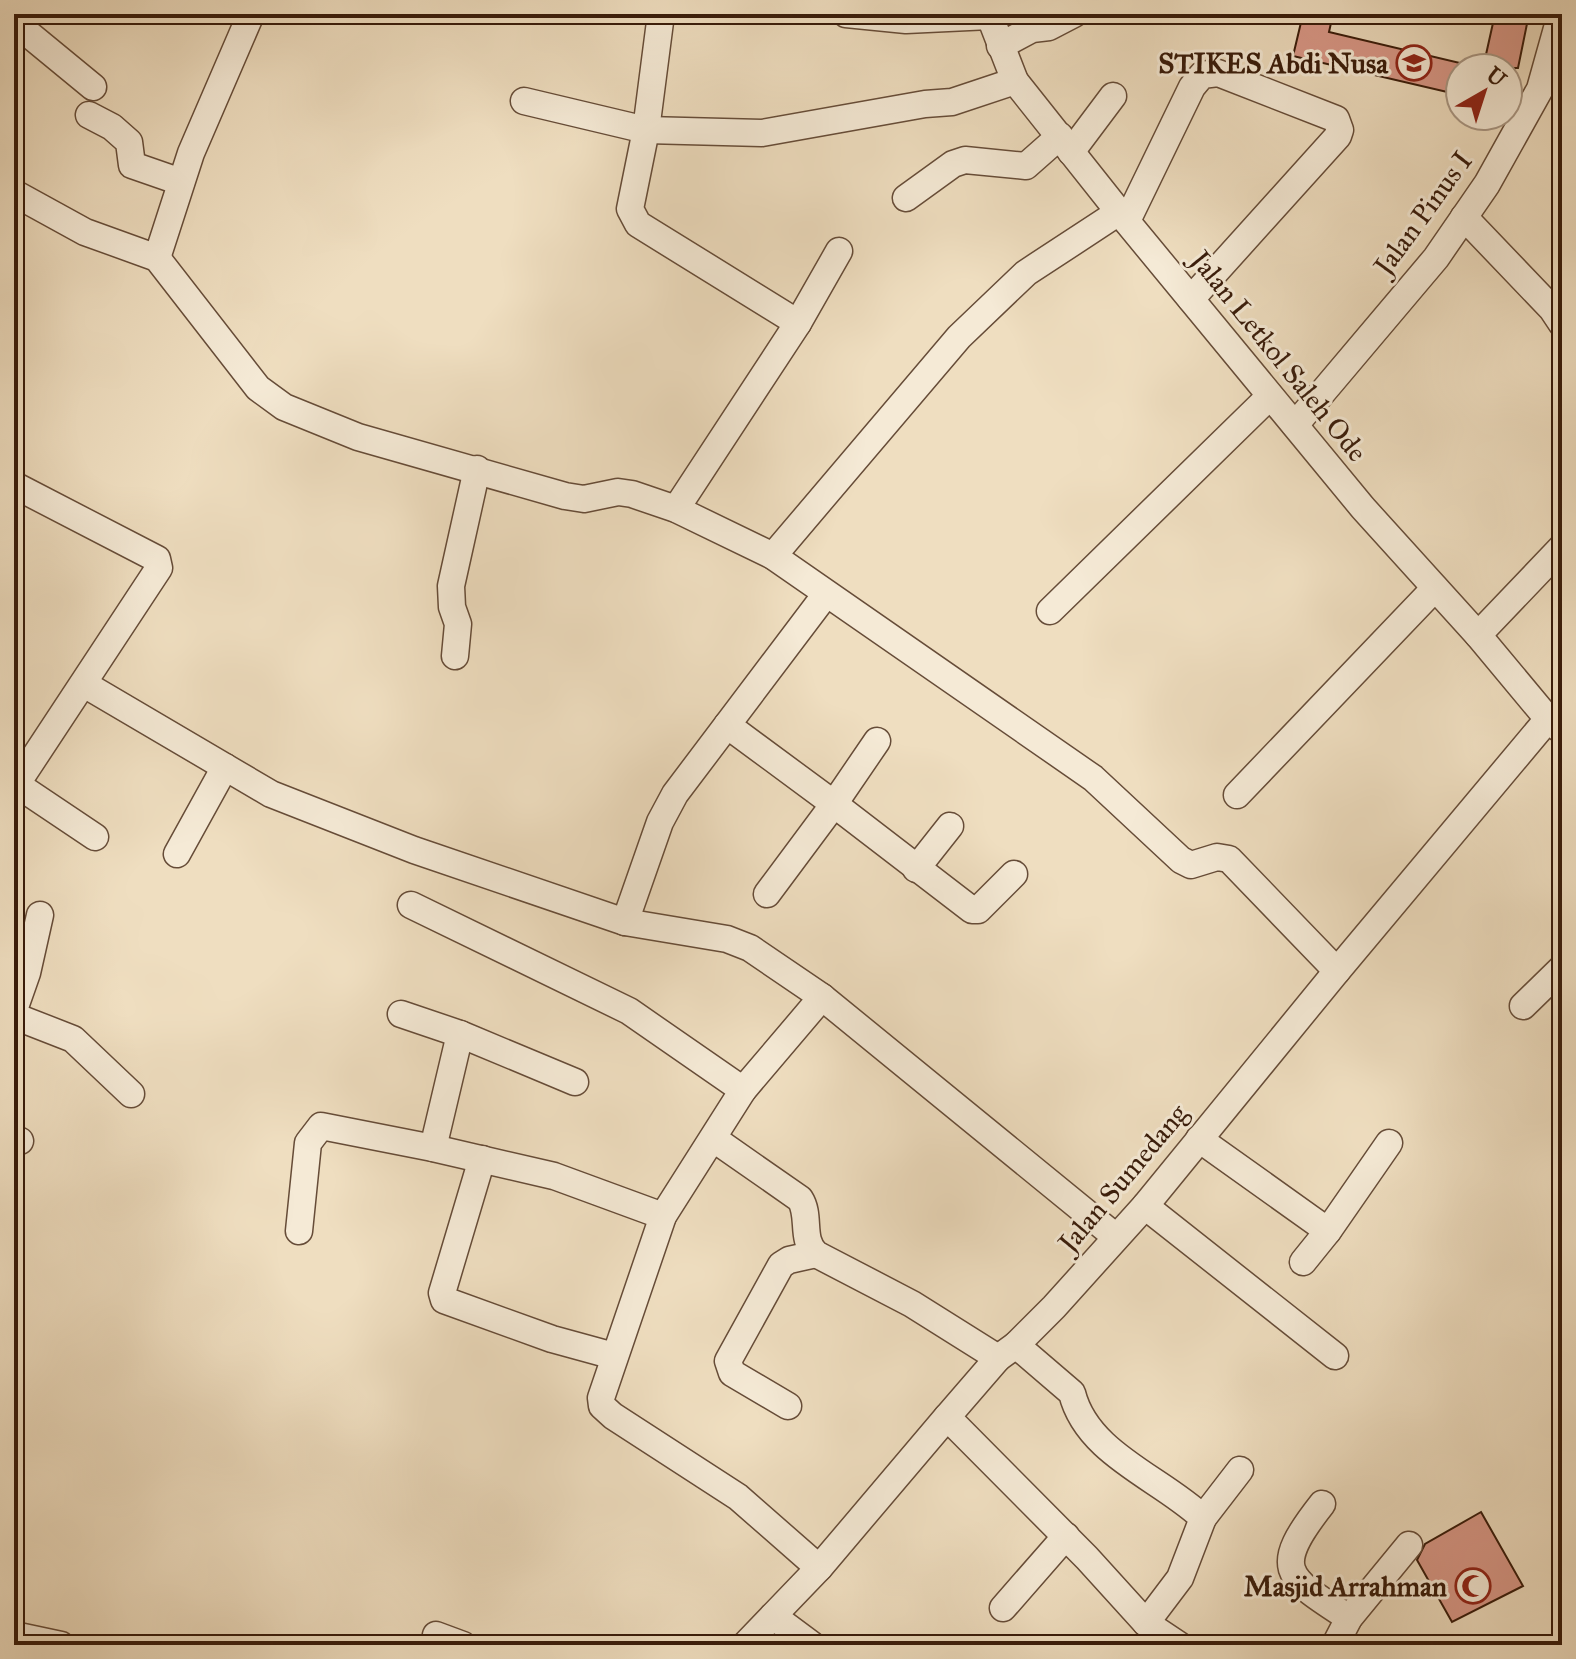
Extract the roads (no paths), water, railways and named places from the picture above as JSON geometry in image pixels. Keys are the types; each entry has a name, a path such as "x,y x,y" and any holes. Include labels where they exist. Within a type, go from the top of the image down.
{"street":[{"path":"157,258 191,153 251,14"},
{"path":"661,14 646,130 630,209 632,217 638,224 798,323"},
{"path":"846,14 906,20 990,15"},
{"path":"1000,46 1074,14"},
{"name":"Jalan Pinus I","path":"1295,425 1436,258 1495,172 1540,89 1561,14"},
{"name":"Jalan Letkol Saleh Ode","path":"990,15 1015,81 1065,144 1363,508 1555,725"},
{"path":"14,22 93,87"},
{"path":"773,556 959,337 1026,273 1123,216 1192,87 1202,75 1218,73 1336,119 1340,130 1338,136 1191,299"},
{"path":"524,101 646,130 762,133 952,102 1015,81"},
{"path":"906,198 953,164 965,160 1026,166 1065,144 1113,96"},
{"path":"89,115 112,127 129,142 132,165 181,182"},
{"path":"14,193 85,232 157,258 252,381 284,407 358,437 565,496 584,499 618,492 676,509 773,556 1093,778 1181,860 1191,865 1217,857 1229,859 1337,971"},
{"path":"1464,217 1552,309 1562,324"},
{"path":"676,509 798,323 839,251"},
{"path":"1050,611 1270,396"},
{"path":"455,656 458,624 452,607 451,586 477,469"},
{"path":"14,485 157,559 159,568 155,577 15,786 95,837"},
{"path":"1478,635 1562,547"},
{"path":"1237,795 1435,588"},
{"path":"625,922 660,822 675,794 826,594"},
{"path":"84,684 271,794 399,844 625,922 739,942 822,997 1116,1237"},
{"path":"727,725 972,910 978,910 1014,874"},
{"name":"Jalan Sumedang","path":"745,1645 819,1568 947,1417 1145,1206 1337,971 1555,725"},
{"path":"767,894 877,741"},
{"path":"177,854 225,767"},
{"path":"916,869 950,826"},
{"path":"411,905 629,1011 743,1090"},
{"path":"14,1010 27,973 40,915"},
{"path":"1523,1006 1562,968"},
{"path":"819,1568 738,1497 606,1411 601,1398 663,1216 743,1090 822,997"},
{"path":"401,1014 460,1034 575,1082"},
{"path":"14,1016 73,1039 131,1094"},
{"path":"433,1148 460,1034"},
{"path":"299,1231 308,1143 321,1126 554,1176 663,1216"},
{"path":"714,1139 800,1199 806,1212 807,1242 816,1254 1007,1352 1072,1393 1075,1408 1096,1437 1203,1518"},
{"path":"1199,1139 1328,1231"},
{"path":"1303,1262 1389,1143"},
{"path":"482,1159 442,1293 444,1300 552,1339 614,1356"},
{"path":"1145,1206 1335,1356"},
{"path":"788,1406 732,1373 728,1361 781,1265 816,1254"},
{"path":"947,1417 1066,1536 1146,1623 1179,1645"},
{"path":"1146,1623 1180,1578 1200,1534 1203,1518 1240,1470"},
{"path":"1322,1504 1301,1531 1290,1554 1291,1565 1296,1579 1310,1592 1349,1618"},
{"path":"1003,1608 1066,1536"},
{"path":"1335,1645 1349,1618 1409,1545"},
{"path":"773,1616 812,1645"},
{"path":"14,1635 61,1645"},
{"path":"436,1635 463,1645"}],"place":[{"name":"STIKES Abdi Nusa","path":"1414,63"},
{"name":"Masjid Arrahman","path":"1473,1586"}]}
